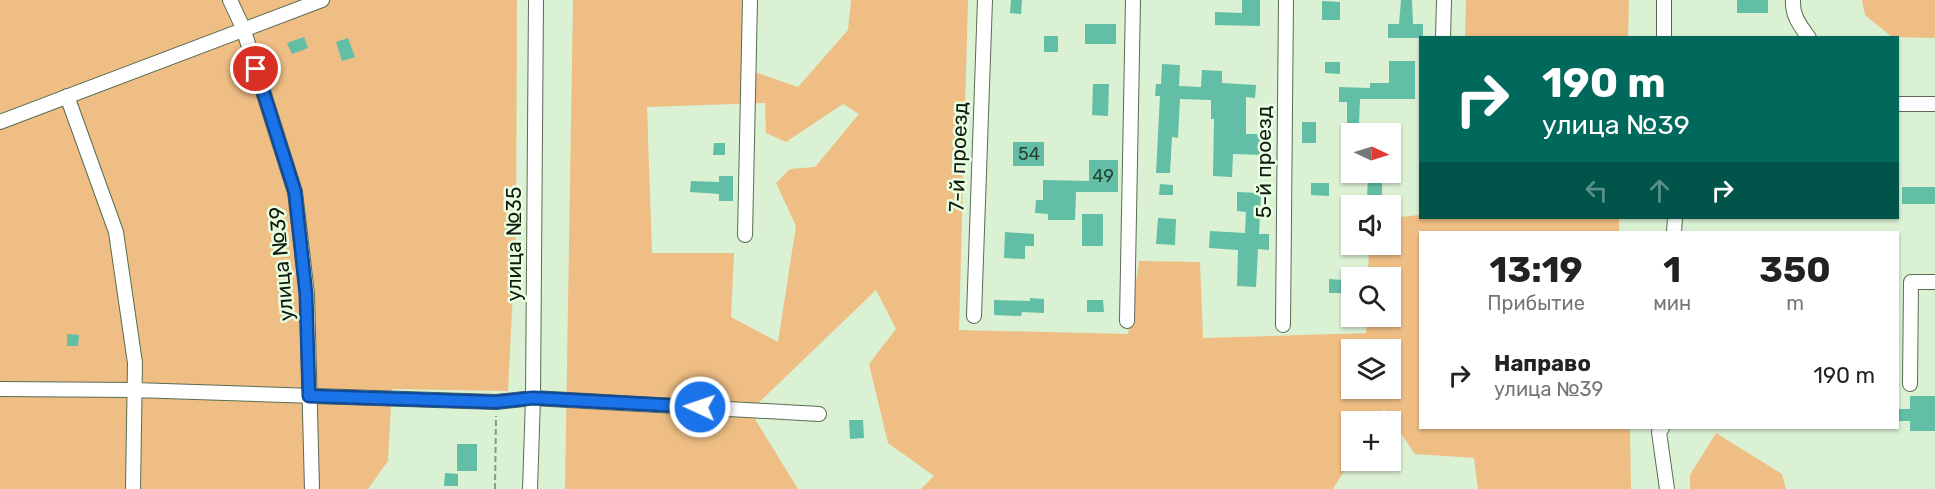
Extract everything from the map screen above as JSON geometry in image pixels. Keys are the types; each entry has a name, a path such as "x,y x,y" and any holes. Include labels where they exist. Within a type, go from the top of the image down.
{"street":[{"name":"улица №39","path":"230,0 243,28 295,192 306,294 312,489"},
{"path":"0,122 243,28 322,0"},
{"name":"улица №35","path":"530,489 533,398 536,0"},
{"path":"745,235 750,0"},
{"name":"7-й проезд","path":"974,316 985,0"},
{"path":"1126,321 1133,0"},
{"name":"5-й проезд","path":"1283,325 1286,0"},
{"path":"1443,36 1444,0"},
{"path":"1664,0 1664,36"},
{"path":"1792,0 1792,10 1808,36"},
{"path":"67,96 116,232 135,363 133,489"},
{"path":"1899,104 1935,105"},
{"path":"1910,384 1904,282 1935,282"},
{"path":"0,389 134,390 496,402 533,398 819,414"},
{"path":"1661,429 1659,432 1667,489"}],"path":[{"path":"495,489 496,402"}],"shaded area":[{"path":"0,0 517,0 516,231 508,391 392,389 388,461 368,489 0,489"},
{"path":"573,0 758,0 755,72 798,87 848,30 851,0 968,0 959,330 1128,334 1139,261 1200,262 1203,338 1366,333 1366,327 1401,327 1401,267 1368,267 1369,255 1401,255 1401,217 1419,215 1419,219 1619,219 1619,231 1419,231 1419,429 1630,429 1631,489 1478,489 1474,458 1415,454 1401,434 1401,411 1385,411 1384,409 1383,411 1341,411 1341,471 1344,471 1333,489 921,489 934,476 888,443 869,364 896,329 876,290 750,411 798,489 565,489","holes":["765,103 766,133 786,142 843,104 859,114 815,167 790,169 776,183 796,226 778,342 731,317 734,253 652,253 647,107"]},
{"path":"1466,0 1629,0 1628,36 1465,36"},
{"path":"1862,0 1935,0 1935,38 1891,36 1865,15"},
{"path":"1716,433 1782,474 1786,489 1690,489 1690,475"}],"building":[{"path":"1011,0 1022,0 1021,14 1010,13"},
{"path":"1242,0 1260,0 1260,26 1215,25 1215,12 1242,13"},
{"path":"1401,0 1412,0 1413,24 1423,24 1423,36 1388,38 1388,24 1399,24"},
{"path":"1737,0 1768,0 1768,13 1737,13"},
{"path":"1322,1 1340,2 1340,20 1322,20"},
{"path":"1085,24 1116,24 1116,44 1085,44"},
{"path":"1044,36 1058,36 1058,52 1044,52"},
{"path":"304,37 308,48 292,54 287,43"},
{"path":"348,38 355,57 342,61 336,42"},
{"path":"1389,61 1415,61 1415,99 1360,99 1359,123 1347,123 1347,102 1339,102 1339,87 1370,88 1370,83 1389,83"},
{"path":"1325,62 1340,62 1340,74 1325,73"},
{"path":"1162,64 1180,65 1179,86 1201,87 1202,70 1222,71 1222,83 1256,85 1255,98 1246,97 1246,134 1264,134 1263,155 1233,154 1232,177 1213,176 1214,119 1211,119 1211,100 1180,99 1178,138 1172,137 1170,173 1156,173 1160,96 1155,96 1156,84 1161,84"},
{"path":"1093,84 1109,84 1108,116 1092,115"},
{"path":"1302,122 1316,122 1316,143 1302,143"},
{"path":"1013,142 1044,142 1044,166 1013,166"},
{"path":"714,143 725,143 725,155 713,155"},
{"path":"1089,160 1118,160 1118,192 1076,192 1075,220 1048,220 1048,214 1035,213 1036,200 1043,200 1043,180 1089,181"},
{"path":"719,176 733,176 733,201 719,201 719,194 690,192 691,181 719,182"},
{"path":"1311,183 1329,183 1329,196 1311,195"},
{"path":"1368,183 1382,183 1382,195 1367,195"},
{"path":"1160,184 1173,185 1173,195 1159,195"},
{"path":"1902,187 1935,187 1935,204 1902,204"},
{"path":"1237,192 1261,193 1259,234 1269,234 1269,250 1258,249 1256,287 1237,286 1238,250 1209,248 1210,231 1245,233 1246,212 1237,211"},
{"path":"1082,214 1103,214 1103,246 1082,246"},
{"path":"1158,218 1176,219 1175,245 1156,244"},
{"path":"1005,232 1034,234 1034,246 1025,246 1025,259 1004,258"},
{"path":"1329,279 1341,280 1341,293 1329,293"},
{"path":"1030,298 1044,299 1044,313 1022,312 1021,316 994,315 994,300 1030,301"},
{"path":"1087,300 1103,300 1104,312 1087,312"},
{"path":"67,334 79,335 78,346 67,346"},
{"path":"1910,396 1935,396 1935,431 1910,431 1910,421 1899,421 1899,409 1910,409"},
{"path":"849,420 863,420 864,438 850,439"},
{"path":"457,444 477,444 477,471 457,471"},
{"path":"445,473 458,474 458,486 444,486"}],"route":[{"path":"256,69 295,192 306,294 309,396 372,396 496,402 533,398 700,407"}]}
